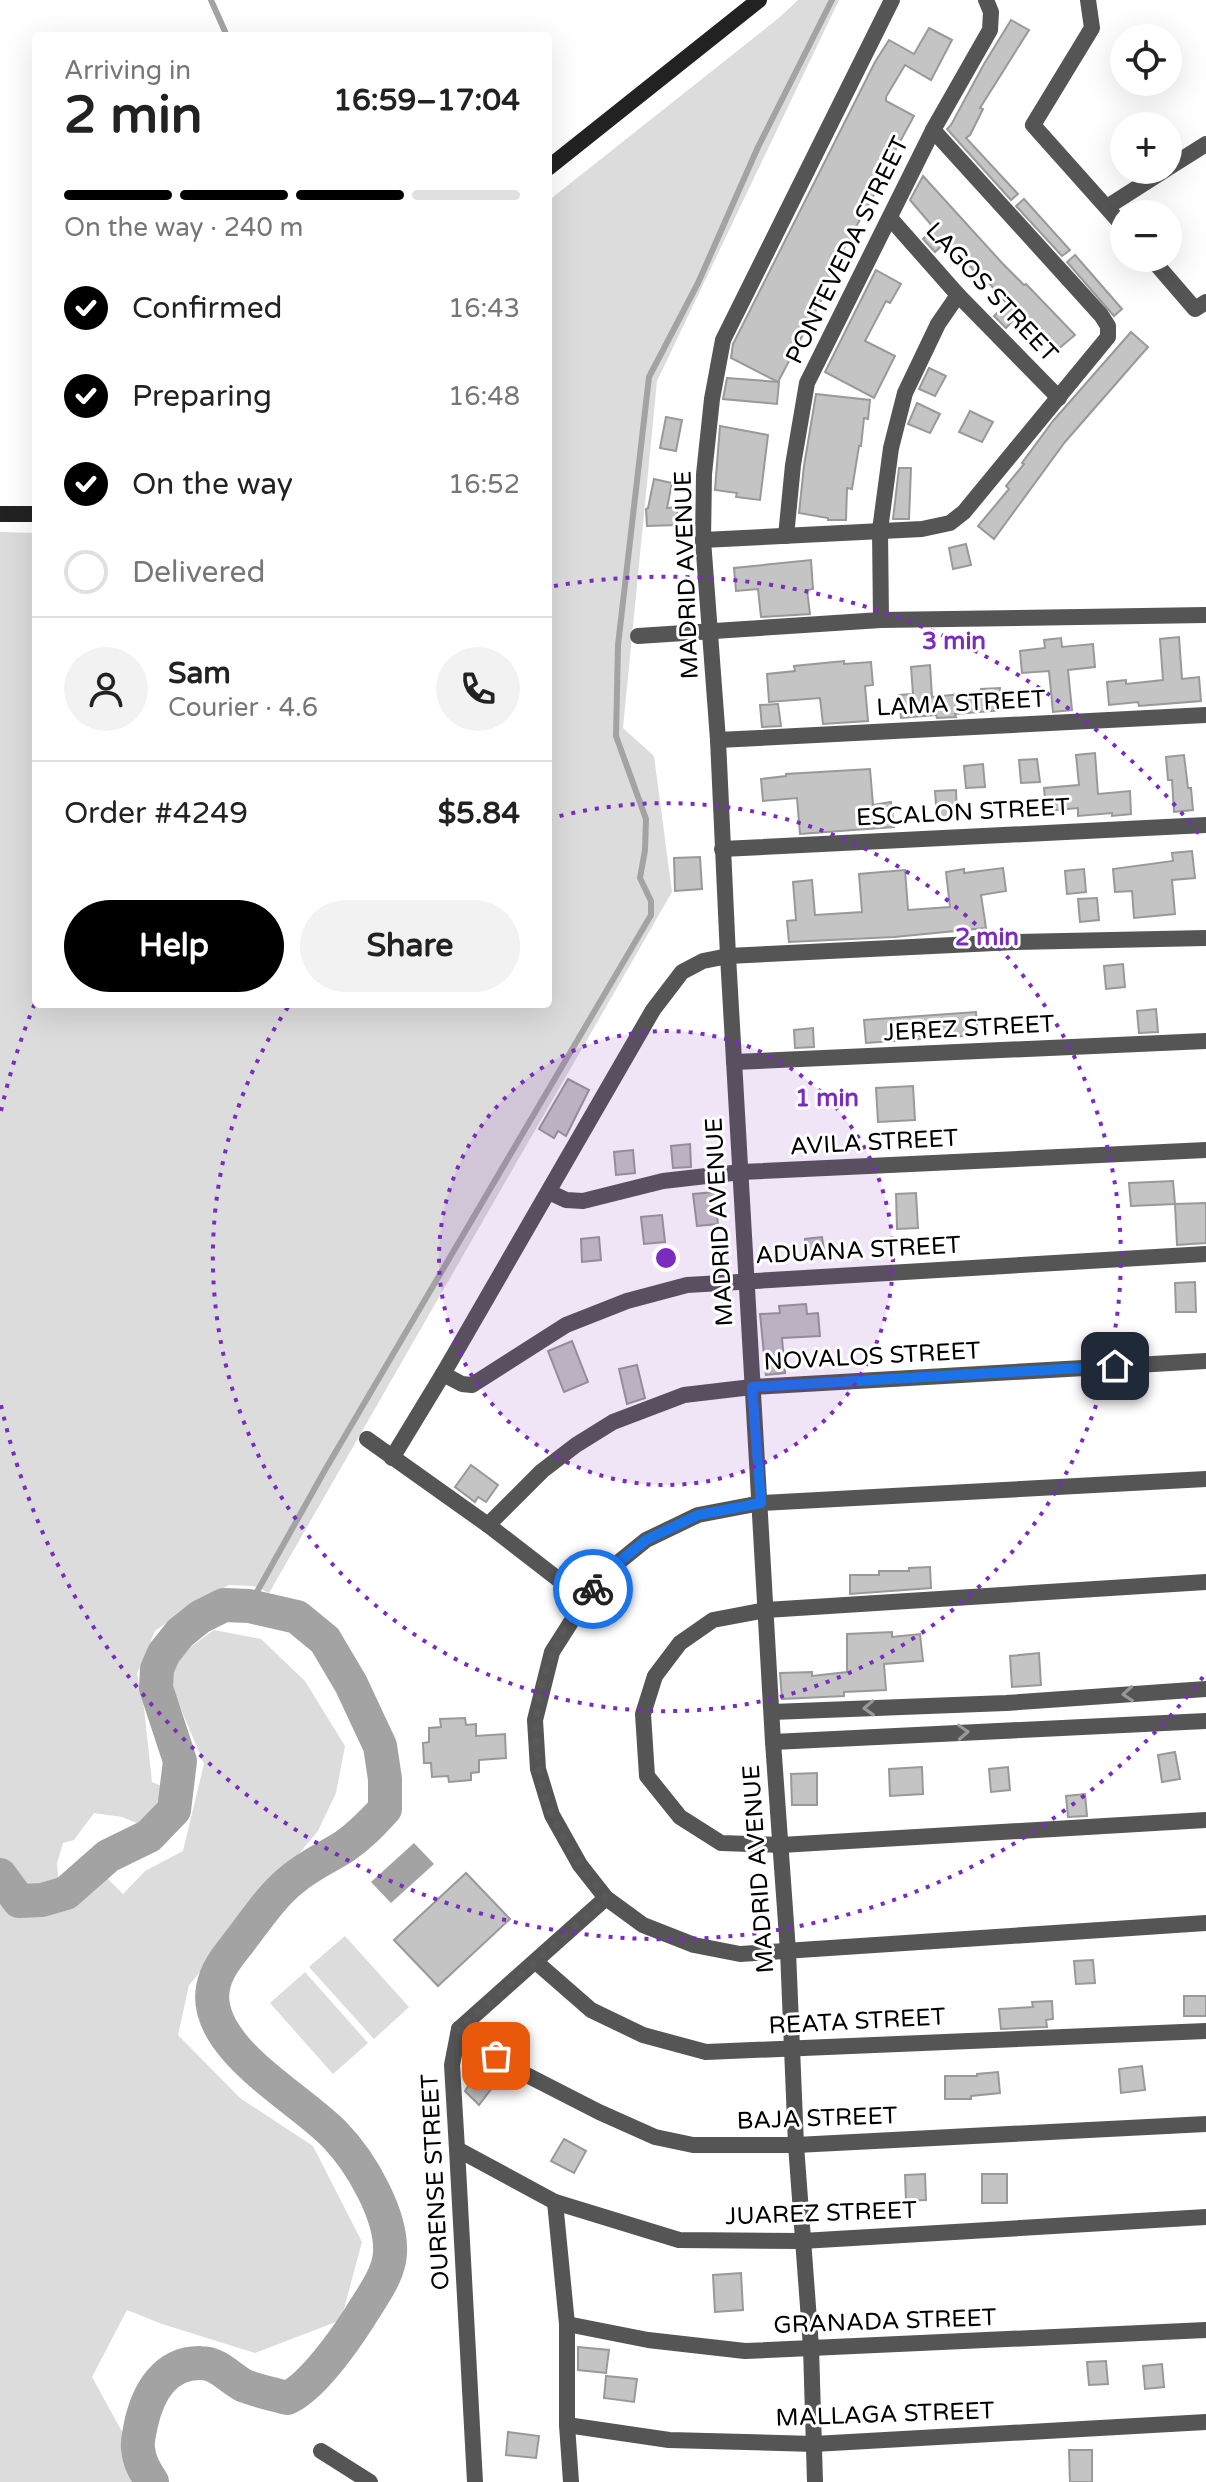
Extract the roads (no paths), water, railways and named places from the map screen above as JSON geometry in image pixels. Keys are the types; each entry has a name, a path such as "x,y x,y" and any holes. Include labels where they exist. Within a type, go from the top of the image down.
{"main road":[{"path":"552,165 759,0"},
{"path":"0,514 32,514"}],"street":[{"name":"MADRID AVENUE","path":"815,2482 811,2347 796,2145 788,1951 752,1387 718,740 703,540 704,474 712,399 723,340 892,0"},
{"name":"PONTEVEDA STREET","path":"786,536 793,465 807,383 933,130 990,30 991,12 986,0"},
{"path":"1088,0 1092,28 1033,125 1110,211"},
{"path":"703,540 922,529 950,523 964,512 1108,337 1108,326 1101,315 933,130"},
{"path":"1182,159 1206,144"},
{"path":"1107,207 1143,184"},
{"name":"LAGOS STREET","path":"890,218 958,295 1059,398"},
{"path":"1163,272 1195,309 1206,302"},
{"path":"881,620 880,530 891,448 905,393 938,324 958,295"},
{"path":"638,636 881,620 1206,615"},
{"name":"LAMA STREET","path":"718,740 1206,715"},
{"name":"ESCALON STREET","path":"722,849 1206,825"},
{"path":"392,1458 549,1192 624,1057 682,972 703,961 728,956 1015,942 1206,938"},
{"name":"JEREZ STREET","path":"734,1062 1206,1041"},
{"name":"AVILA STREET","path":"549,1192 566,1200 583,1201 663,1181 741,1172 1206,1150"},
{"name":"ADUANA STREET","path":"443,1374 462,1384 472,1385 566,1325 627,1301 687,1285 1206,1254"},
{"name":"NOVALOS STREET","path":"488,1525 542,1471 576,1445 613,1422 684,1395 752,1387 1206,1361"},
{"path":"367,1439 488,1525 585,1600"},
{"path":"1206,1479 761,1503 698,1515 646,1540 609,1570 585,1600 552,1652 535,1720 538,1769 552,1815 580,1865 606,1898 643,1925 694,1945 740,1954 1206,1923"},
{"path":"1206,1582 766,1610 713,1620 680,1643 655,1676 643,1714 647,1776 680,1817 721,1843 781,1845 1206,1820"},
{"path":"772,1712 1006,1703 1206,1689"},
{"path":"1006,1703 1008,1729"},
{"path":"773,1742 1206,1721"},
{"path":"459,2029 606,1898"},
{"name":"REATA STREET","path":"536,1962 591,2010 643,2035 706,2052 1206,2031"},
{"name":"BAJA STREET","path":"459,2029 515,2069 599,2112 655,2137 693,2145 796,2145 1206,2124"},
{"name":"OURENSE STREET","path":"459,2029 452,2065 475,2482"},
{"name":"JUAREZ STREET","path":"457,2149 555,2202 679,2240 802,2241 1206,2217"},
{"path":"555,2202 567,2324 567,2425 571,2482"},
{"name":"GRANADA STREET","path":"567,2324 648,2340 745,2351 1206,2330"},
{"name":"MALLAGA STREET","path":"567,2425 669,2440 814,2444 1206,2422"},
{"path":"321,2451 370,2482"}],"waterway":[{"path":"211,0 225,32"},
{"path":"249,1606 325,1470 651,915 651,901 640,878 646,819 616,736 618,645 649,377 698,283 758,147 832,0"},
{"path":"0,1875 19,1901 42,1900 66,1893 108,1856 149,1836 174,1810 180,1761 156,1688 157,1669 164,1653 180,1633 200,1617 224,1605 249,1606 297,1617 325,1640 351,1684 380,1746 385,1809 351,1842 300,1873 279,1892 227,1958 213,1988 214,2010 222,2031 238,2051 319,2120 355,2159 373,2190 386,2222 389,2262 383,2279 336,2351 306,2385 287,2398 245,2386 219,2368 207,2364 188,2364 168,2374 148,2401 138,2439 140,2458 152,2482"}]}
